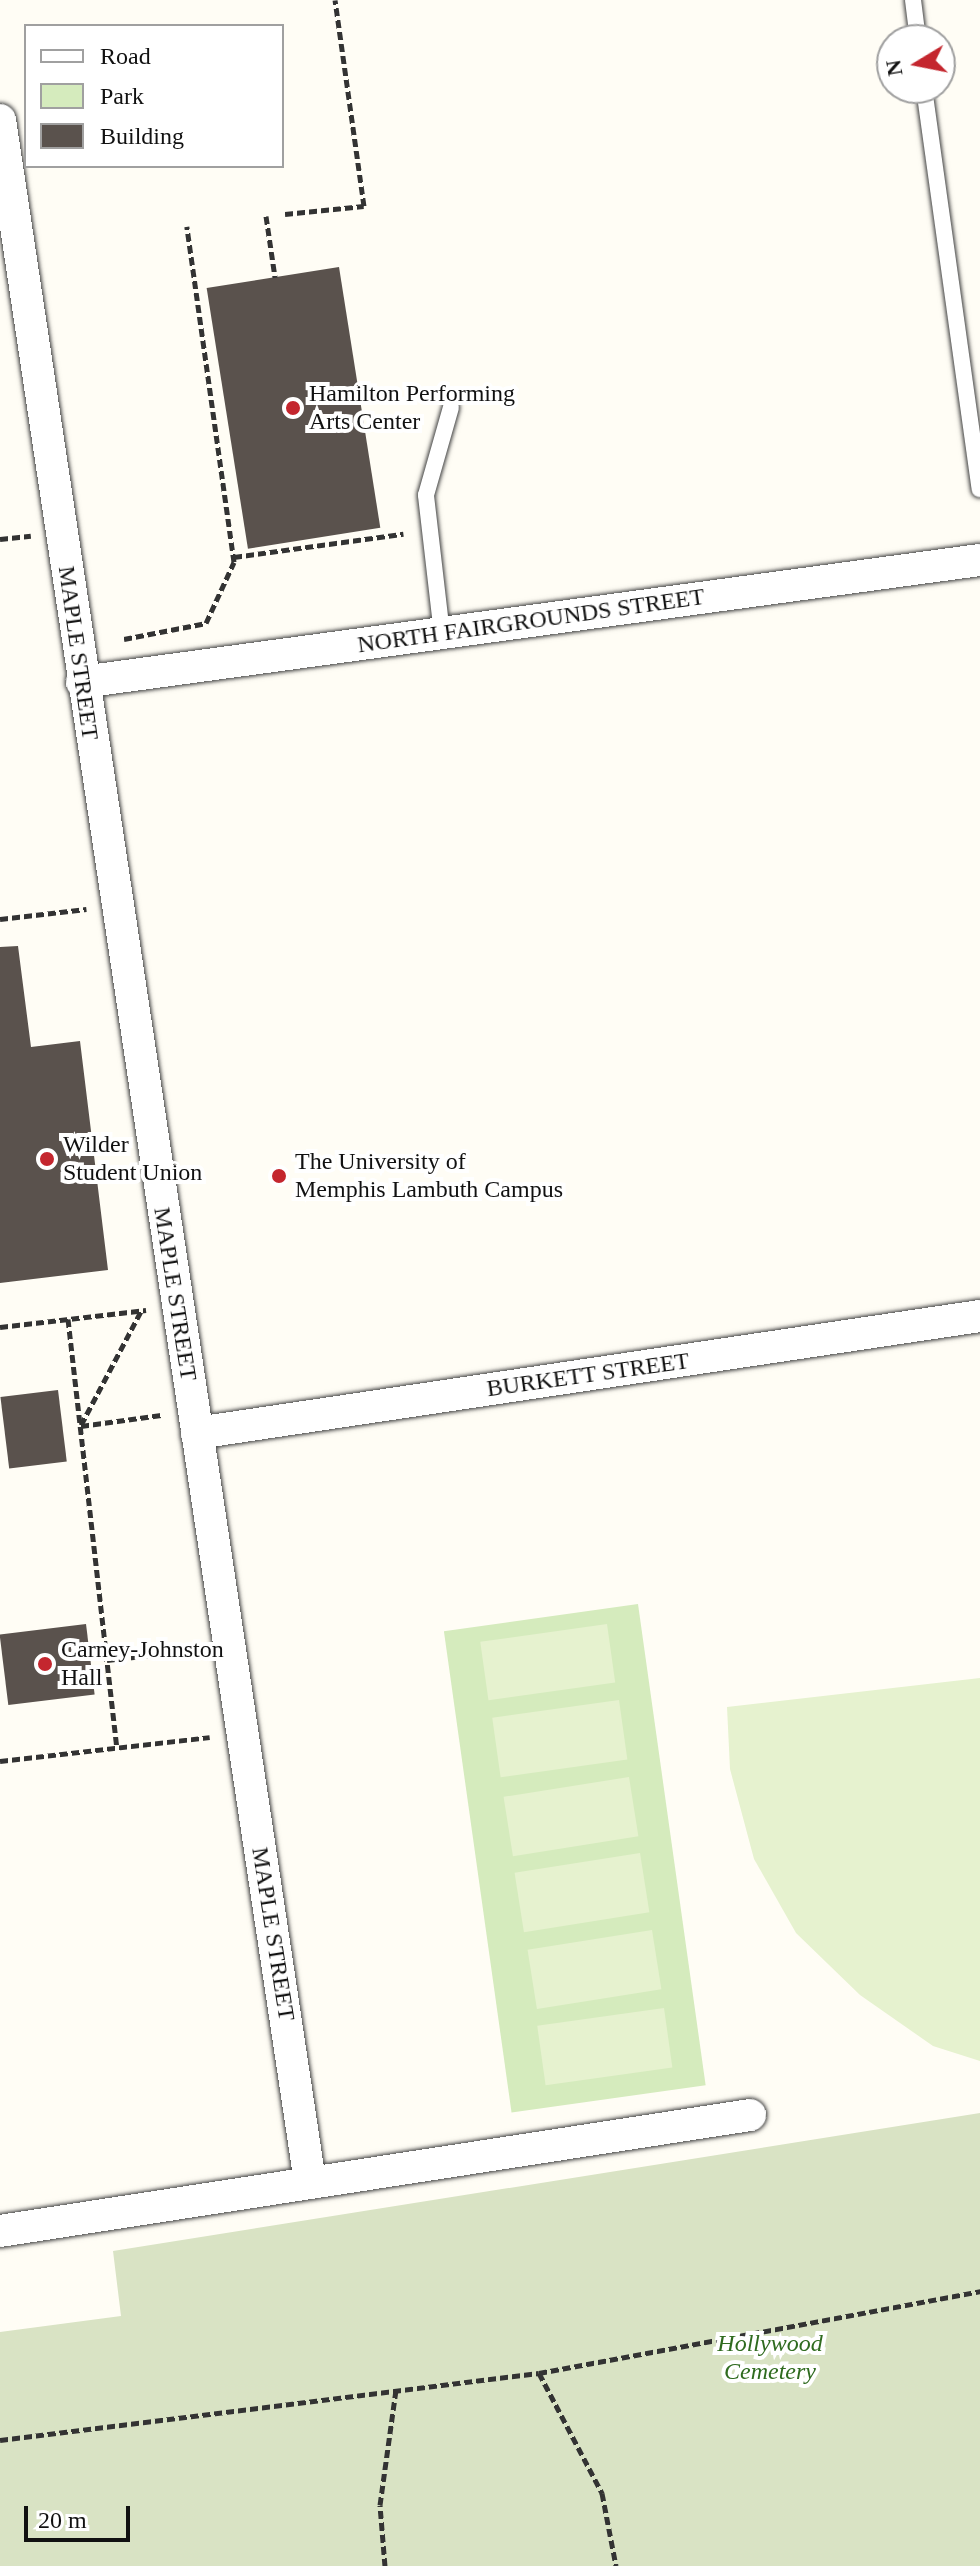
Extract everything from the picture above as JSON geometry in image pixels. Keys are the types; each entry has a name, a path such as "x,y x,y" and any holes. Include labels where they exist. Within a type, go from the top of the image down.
{"street":[{"name":"MAPLE STREET","path":"0,120 82,682 310,2182"},
{"name":"NORTH FAIRGROUNDS STREET","path":"82,682 980,560"},
{"name":"BURKETT STREET","path":"197,1433 980,1316"},
{"path":"0,2231 750,2115"}],"lane":[{"path":"913,0 916,24"},
{"path":"926,104 980,489"},
{"path":"442,634 426,495 451,407"}],"path":[{"path":"285,214 364,206 335,0"},
{"path":"266,216 275,277"},
{"path":"112,642 206,623 234,557 187,226"},
{"path":"234,557 403,534"},
{"path":"0,539 32,536"},
{"path":"0,919 87,909"},
{"path":"0,1327 157,1309"},
{"path":"80,1426 141,1311"},
{"path":"68,1319 117,1747"},
{"path":"80,1426 161,1415"},
{"path":"107,1660 196,1650"},
{"path":"0,1761 242,1732"},
{"path":"0,2440 539,2373 980,2291"},
{"path":"539,2373 602,2493 616,2566"},
{"path":"385,2566 380,2505 396,2390"}],"green space":[{"path":"638,1604 706,2085 512,2113 444,1631"},
{"path":"607,1624 615,1682 488,1700 480,1642"},
{"path":"980,1678 980,2061 933,2046 860,1995 796,1933 754,1859 730,1769 727,1707"},
{"path":"619,1700 627,1759 501,1777 492,1718"},
{"path":"629,1777 638,1836 513,1856 504,1797"},
{"path":"640,1853 649,1912 524,1932 515,1873"},
{"path":"652,1930 661,1989 537,2009 528,1950"},
{"path":"664,2008 672,2067 546,2085 537,2026"},
{"name":"Hollywood Cemetery","path":"980,2113 980,2566 0,2566 0,2332 121,2316 113,2251"}],"building":[{"name":"Hamilton Performing Arts Center","path":"339,267 380,528 248,549 207,288"},
{"name":"Wilder Student Union","path":"18,946 31,1047 80,1041 108,1270 0,1283 0,947"},
{"path":"58,1390 67,1461 9,1469 0,1397"},
{"name":"Carney-Johnston Hall","path":"86,1624 95,1694 8,1705 0,1635"}],"place":[{"name":"Hamilton Performing Arts Center","path":"293,408"},
{"name":"Wilder Student Union","path":"47,1159"},
{"name":"The University of Memphis Lambuth Campus","path":"279,1176"},
{"name":"Carney-Johnston Hall","path":"45,1664"}]}
